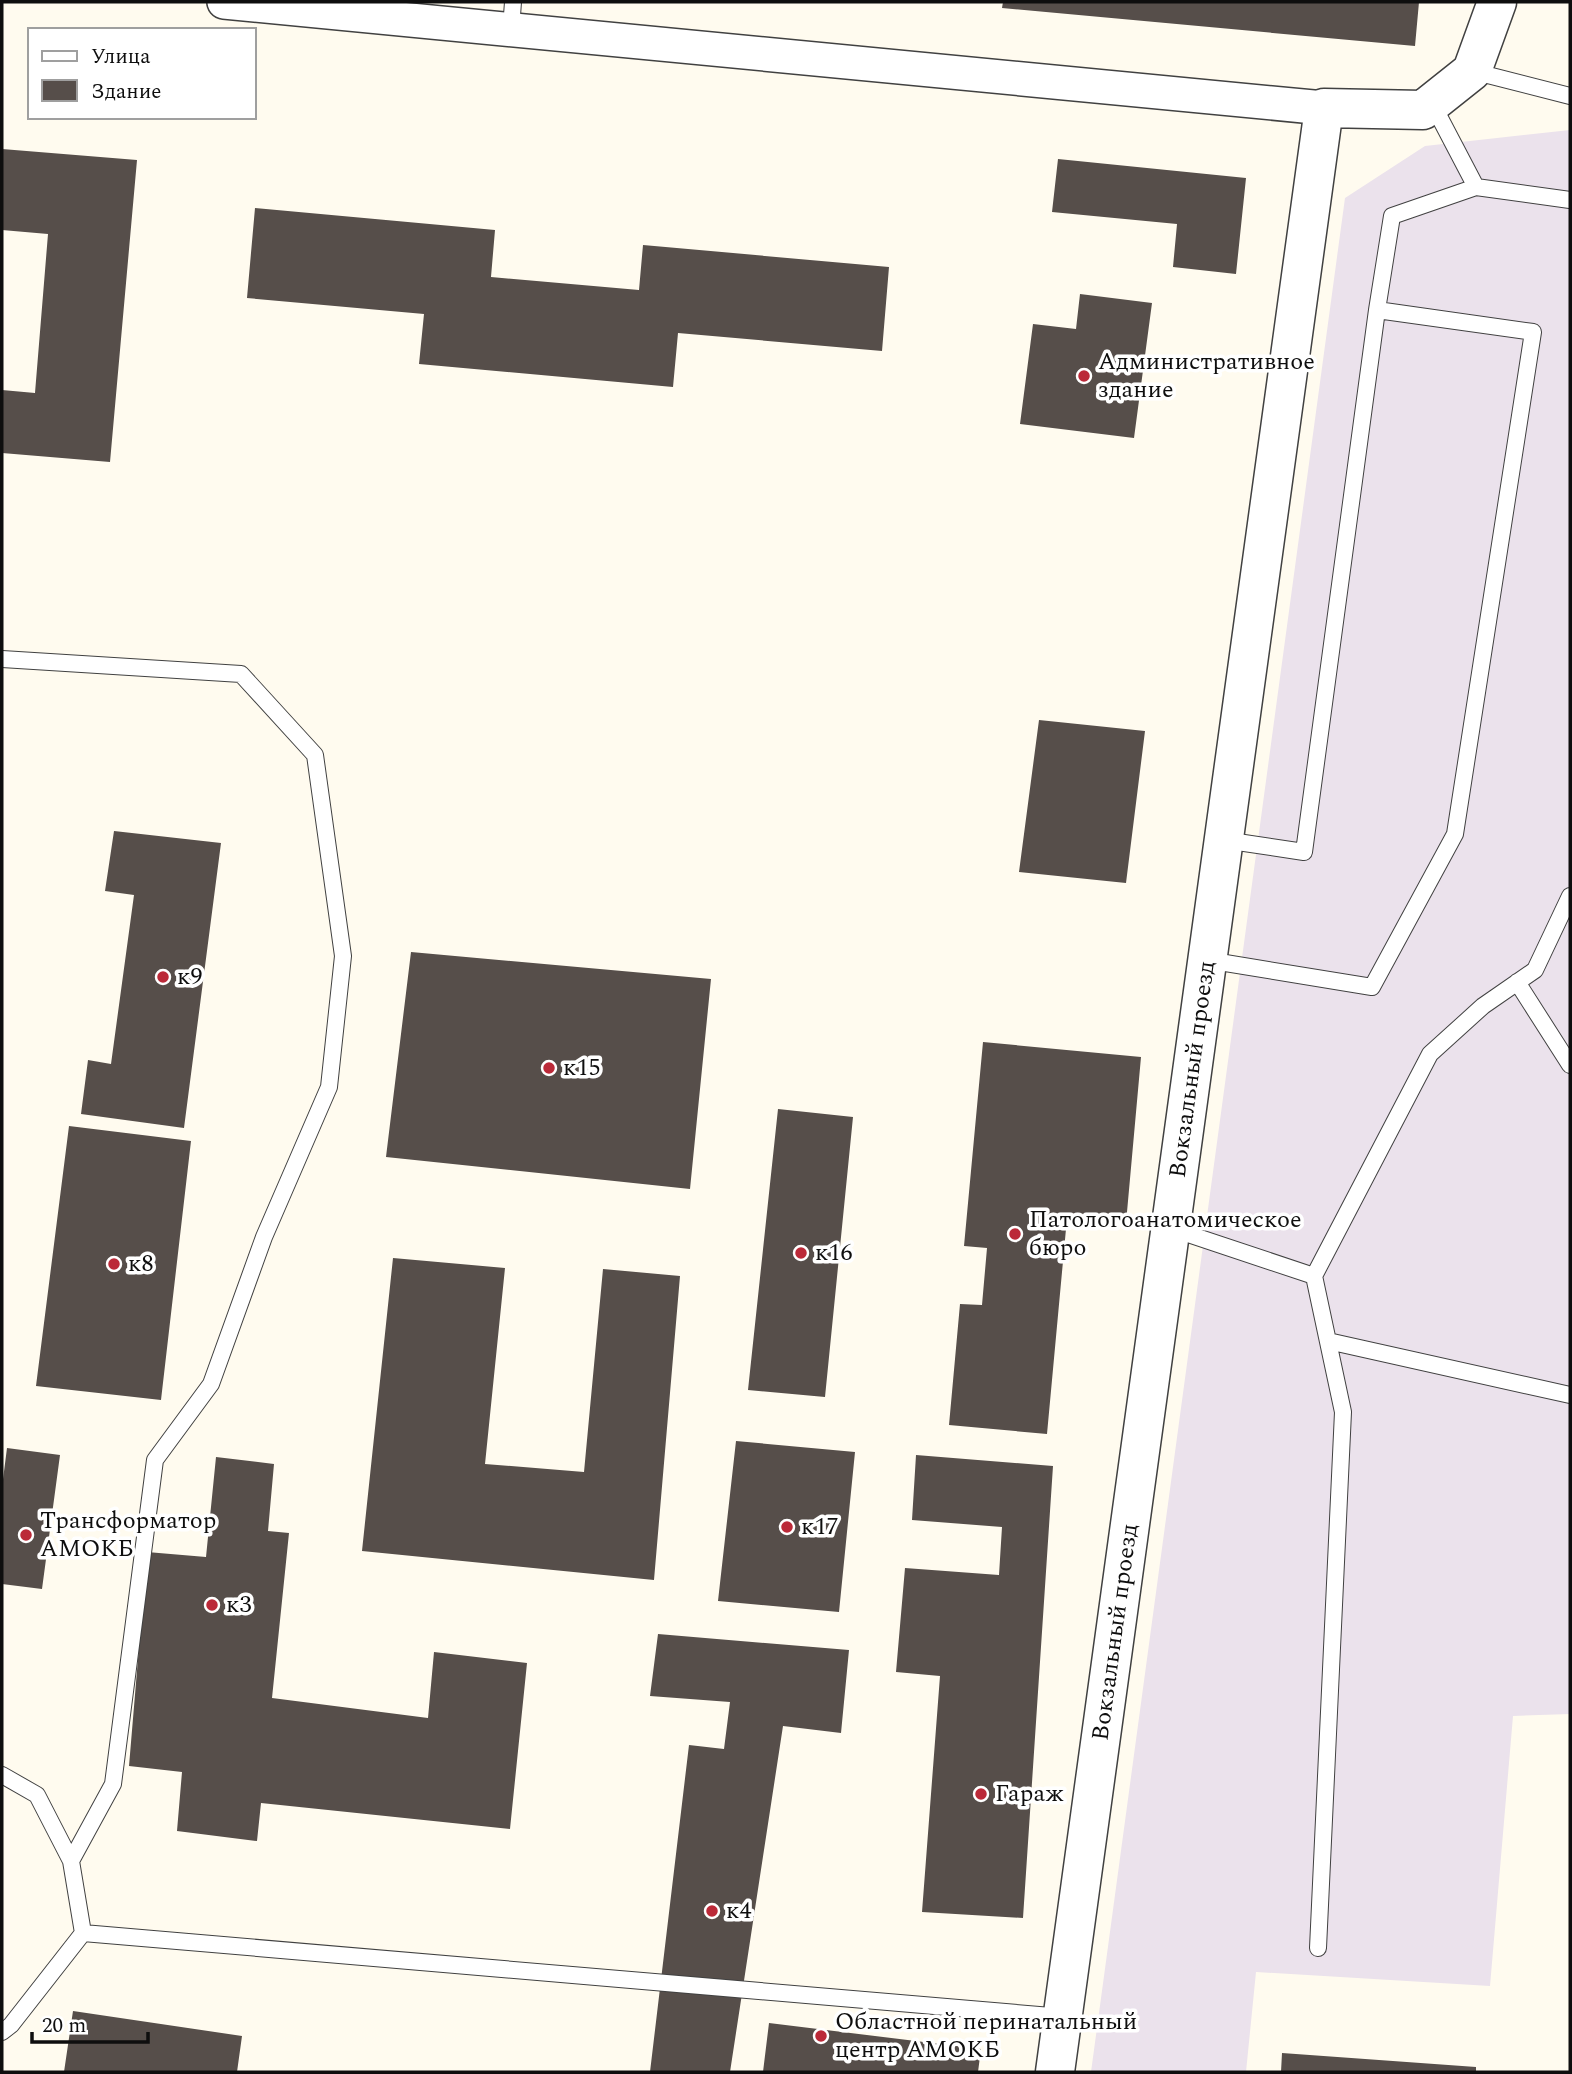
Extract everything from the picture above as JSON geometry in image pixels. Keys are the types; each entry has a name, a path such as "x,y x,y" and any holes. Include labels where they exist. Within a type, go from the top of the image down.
{"street":[{"path":"224,2 512,15 1324,108 1423,110 1472,71 1497,2"},
{"name":"Вокзальный проезд","path":"1055,2072 1324,108"}],"lane":[{"path":"1472,71 1570,96"},
{"path":"1432,103 1476,187"},
{"path":"1224,840 1304,852 1392,216 1476,187 1570,200"},
{"path":"1207,960 1372,987 1455,834 1533,332 1377,310"},
{"path":"2,659 242,674 315,755 343,956 328,1087 264,1237 211,1384 155,1460 113,1784 71,1861"},
{"path":"1318,1948 1343,1412 1314,1276 1430,1054 1483,1006 1535,970 1570,896"},
{"path":"1517,982 1570,1065"},
{"path":"1170,1228 1314,1276"},
{"path":"1328,1340 1570,1395"},
{"path":"2,1775 37,1795 71,1861 83,1933 12,2025 2,2032"},
{"path":"83,1933 1063,2017"}],"shaded area":[{"path":"1570,130 1570,1714 1513,1716 1490,1986 1256,1972 1246,2072 1091,2072 1345,198 1425,146"}],"building":[{"path":"1003,2 1419,2 1415,46 1002,8"},
{"path":"2,149 137,160 110,462 2,453 2,390 35,393 48,234 2,230"},
{"path":"1058,159 1246,178 1236,274 1173,267 1177,224 1052,212"},
{"path":"255,208 495,230 491,277 639,290 643,245 889,267 882,351 678,333 673,387 419,364 424,314 247,298"},
{"name":"Административное здание","path":"1080,294 1152,303 1134,438 1020,424 1033,324 1076,329"},
{"path":"1039,720 1145,731 1126,883 1019,872"},
{"name":"к9","path":"114,831 221,843 184,1128 81,1114 88,1060 111,1064 134,895 105,891"},
{"name":"к15","path":"411,952 711,979 690,1189 386,1157"},
{"name":"Патологоанатомическое бюро","path":"983,1042 1141,1057 1126,1223 1067,1218 1047,1434 949,1425 960,1304 982,1305 987,1248 964,1246"},
{"name":"к16","path":"778,1109 853,1117 825,1397 748,1390"},
{"name":"к8","path":"69,1126 191,1141 161,1400 36,1386"},
{"path":"393,1258 505,1268 485,1464 584,1472 603,1269 680,1276 654,1580 362,1551"},
{"name":"к17","path":"736,1441 855,1452 839,1612 718,1601"},
{"name":"Трансформатор АМОКБ","path":"7,1448 60,1455 42,1589 2,1584 2,1487"},
{"name":"Гараж","path":"916,1455 1053,1466 1023,1918 922,1912 940,1676 896,1672 905,1568 999,1575 1002,1527 912,1520"},
{"name":"к3","path":"216,1457 274,1464 268,1531 289,1533 272,1698 428,1718 434,1652 527,1663 510,1829 261,1803 257,1841 177,1831 182,1772 129,1766 147,1552 206,1557"},
{"name":"к4","path":"658,1634 849,1650 841,1733 783,1726 730,2072 650,2072 689,1745 724,1749 730,1702 650,1696"},
{"path":"73,2011 242,2036 237,2072 64,2072"},
{"name":"Областной перинатальный центр АМОКБ","path":"769,2023 981,2049 978,2072 763,2072"},
{"path":"1282,2053 1476,2067 1476,2072 1281,2072"}],"place":[{"name":"Административное здание","path":"1084,376"},
{"name":"к9","path":"163,977"},
{"name":"к15","path":"549,1068"},
{"name":"Патологоанатомическое бюро","path":"1015,1234"},
{"name":"к16","path":"801,1253"},
{"name":"к8","path":"114,1264"},
{"name":"к17","path":"787,1527"},
{"name":"Трансформатор АМОКБ","path":"26,1535"},
{"name":"к3","path":"212,1605"},
{"name":"Гараж","path":"981,1794"},
{"name":"к4","path":"712,1911"},
{"name":"Областной перинатальный центр АМОКБ","path":"821,2036"}]}
